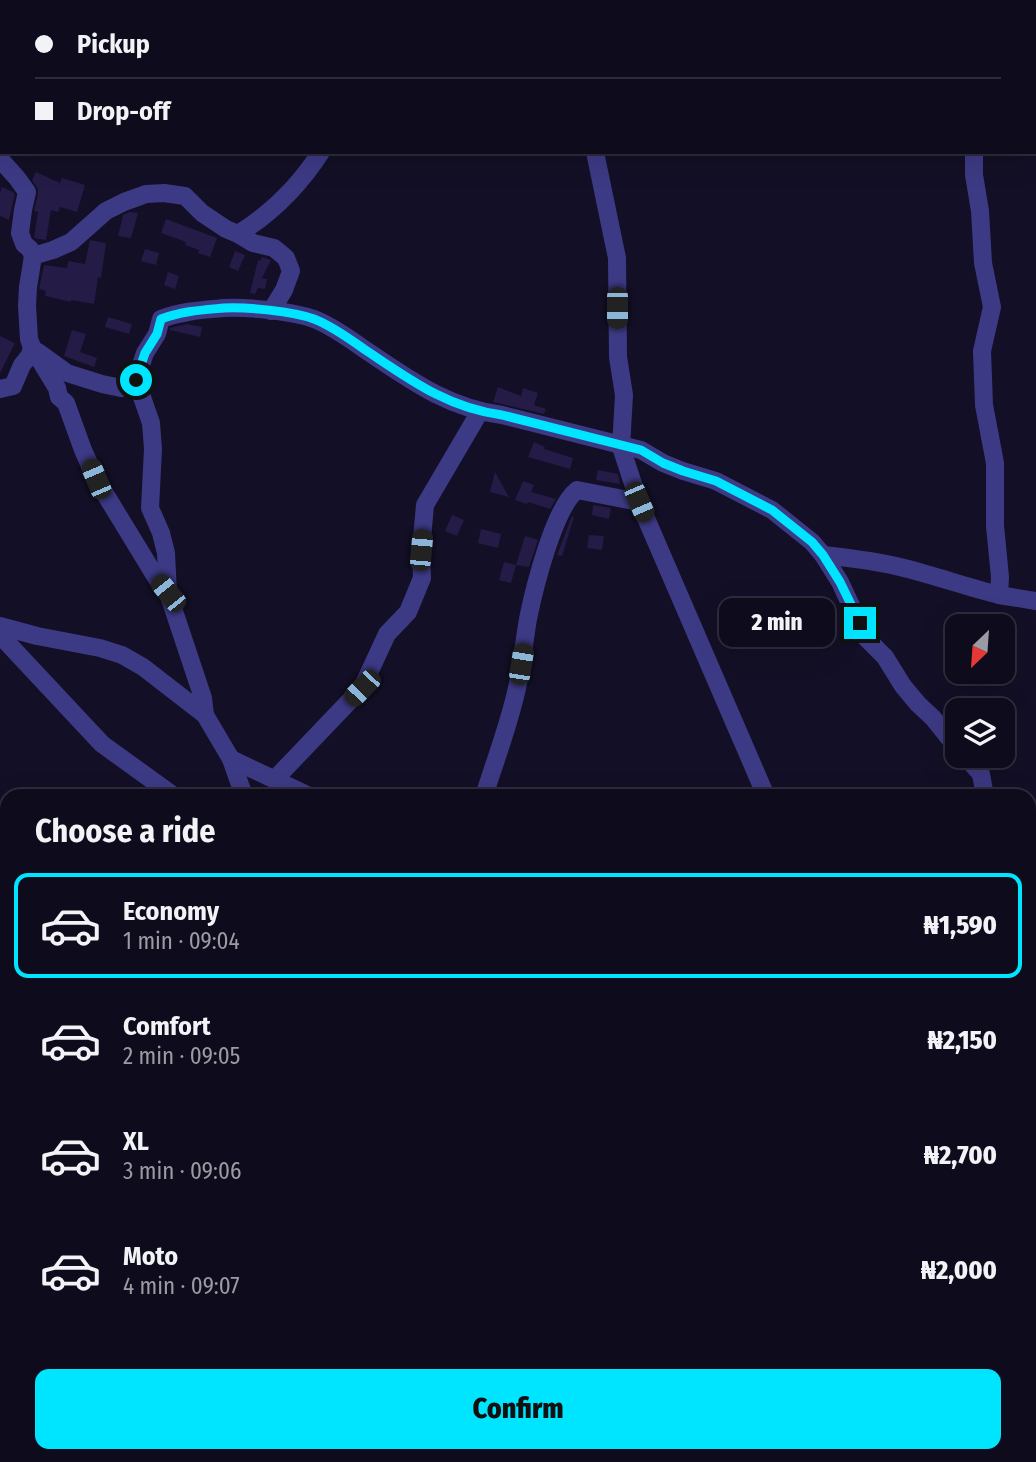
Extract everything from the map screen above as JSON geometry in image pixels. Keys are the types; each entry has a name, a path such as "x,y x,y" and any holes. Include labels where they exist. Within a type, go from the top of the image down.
{"street":[{"path":"238,234 260,220 284,199 320,154"},
{"path":"595,154 617,258 618,358 624,395 621,447 639,502 763,789"},
{"path":"974,154 983,263 992,307 982,351 984,405 995,463 999,595"},
{"path":"0,159 27,192 20,233 33,256 27,306 32,347 57,388 59,397 66,403 96,479 168,593"},
{"path":"33,256 71,242 106,211 124,202 146,194 185,196 202,213 226,229 253,243 274,248 286,258 291,271 284,290 271,311"},
{"path":"205,715 203,698 168,593 166,553 150,508 153,449 151,423 136,380 161,319 194,310 237,308 314,319 435,395 479,412 502,415 641,450 663,463 716,481 772,510 812,542 823,555 840,582 866,638 886,657 910,695 945,733"},
{"path":"32,347 67,373 121,388 136,380"},
{"path":"0,389 13,386 32,347"},
{"path":"275,779 362,688 387,634 408,612 422,578 421,550 425,505 479,412"},
{"path":"486,789 517,689 529,615 541,569 553,531 570,495 578,490 639,502"},
{"path":"823,555 903,567 958,585 1036,601"},
{"path":"0,626 100,648 122,655 143,667 205,715 231,759 241,789"},
{"path":"0,635 102,744 164,789"},
{"path":"231,759 295,789"},
{"path":"976,768 981,774 984,789"}],"building":[{"path":"36,172 60,183 62,178 85,185 77,212 60,207 58,212 51,210 46,240 34,238 38,212 34,211 38,189 32,180"},
{"path":"2,187 15,194 9,220 0,216"},
{"path":"138,213 131,238 118,236 123,215"},
{"path":"166,219 217,238 210,257 185,245 186,242 161,233"},
{"path":"90,240 106,243 94,304 45,296 46,291 39,289 44,265 67,268 68,261 85,264"},
{"path":"145,249 159,253 156,265 141,261"},
{"path":"235,251 245,255 238,271 229,267"},
{"path":"262,257 271,260 262,278 267,279 265,289 258,288 255,294 250,293 258,260"},
{"path":"168,272 179,276 175,289 164,285"},
{"path":"108,317 132,324 129,334 105,327"},
{"path":"187,324 202,327 200,337 170,330"},
{"path":"72,330 86,334 80,352 97,358 94,367 64,356"},
{"path":"0,336 15,343 0,373"},
{"path":"498,387 521,396 523,388 538,393 534,405 546,409 544,414 493,402"},
{"path":"534,442 545,447 544,449 573,458 570,469 528,457"},
{"path":"598,470 618,474 620,484 596,480"},
{"path":"495,472 509,497 490,492"},
{"path":"523,481 534,485 531,492 556,499 550,509 515,500"},
{"path":"593,505 611,508 609,519 592,515"},
{"path":"452,515 464,520 457,536 445,531"},
{"path":"572,516 574,517 562,556 557,555"},
{"path":"481,529 501,534 498,548 478,543"},
{"path":"589,535 604,536 602,550 587,548"},
{"path":"525,536 538,540 529,567 516,565"},
{"path":"504,562 516,565 511,583 499,580"}],"route":[{"path":"136,380 161,319 175,314 194,310 237,308 281,312 314,319 435,395 479,412 502,415 641,450 663,463 716,481 772,510 812,542 823,555 860,623"}]}
